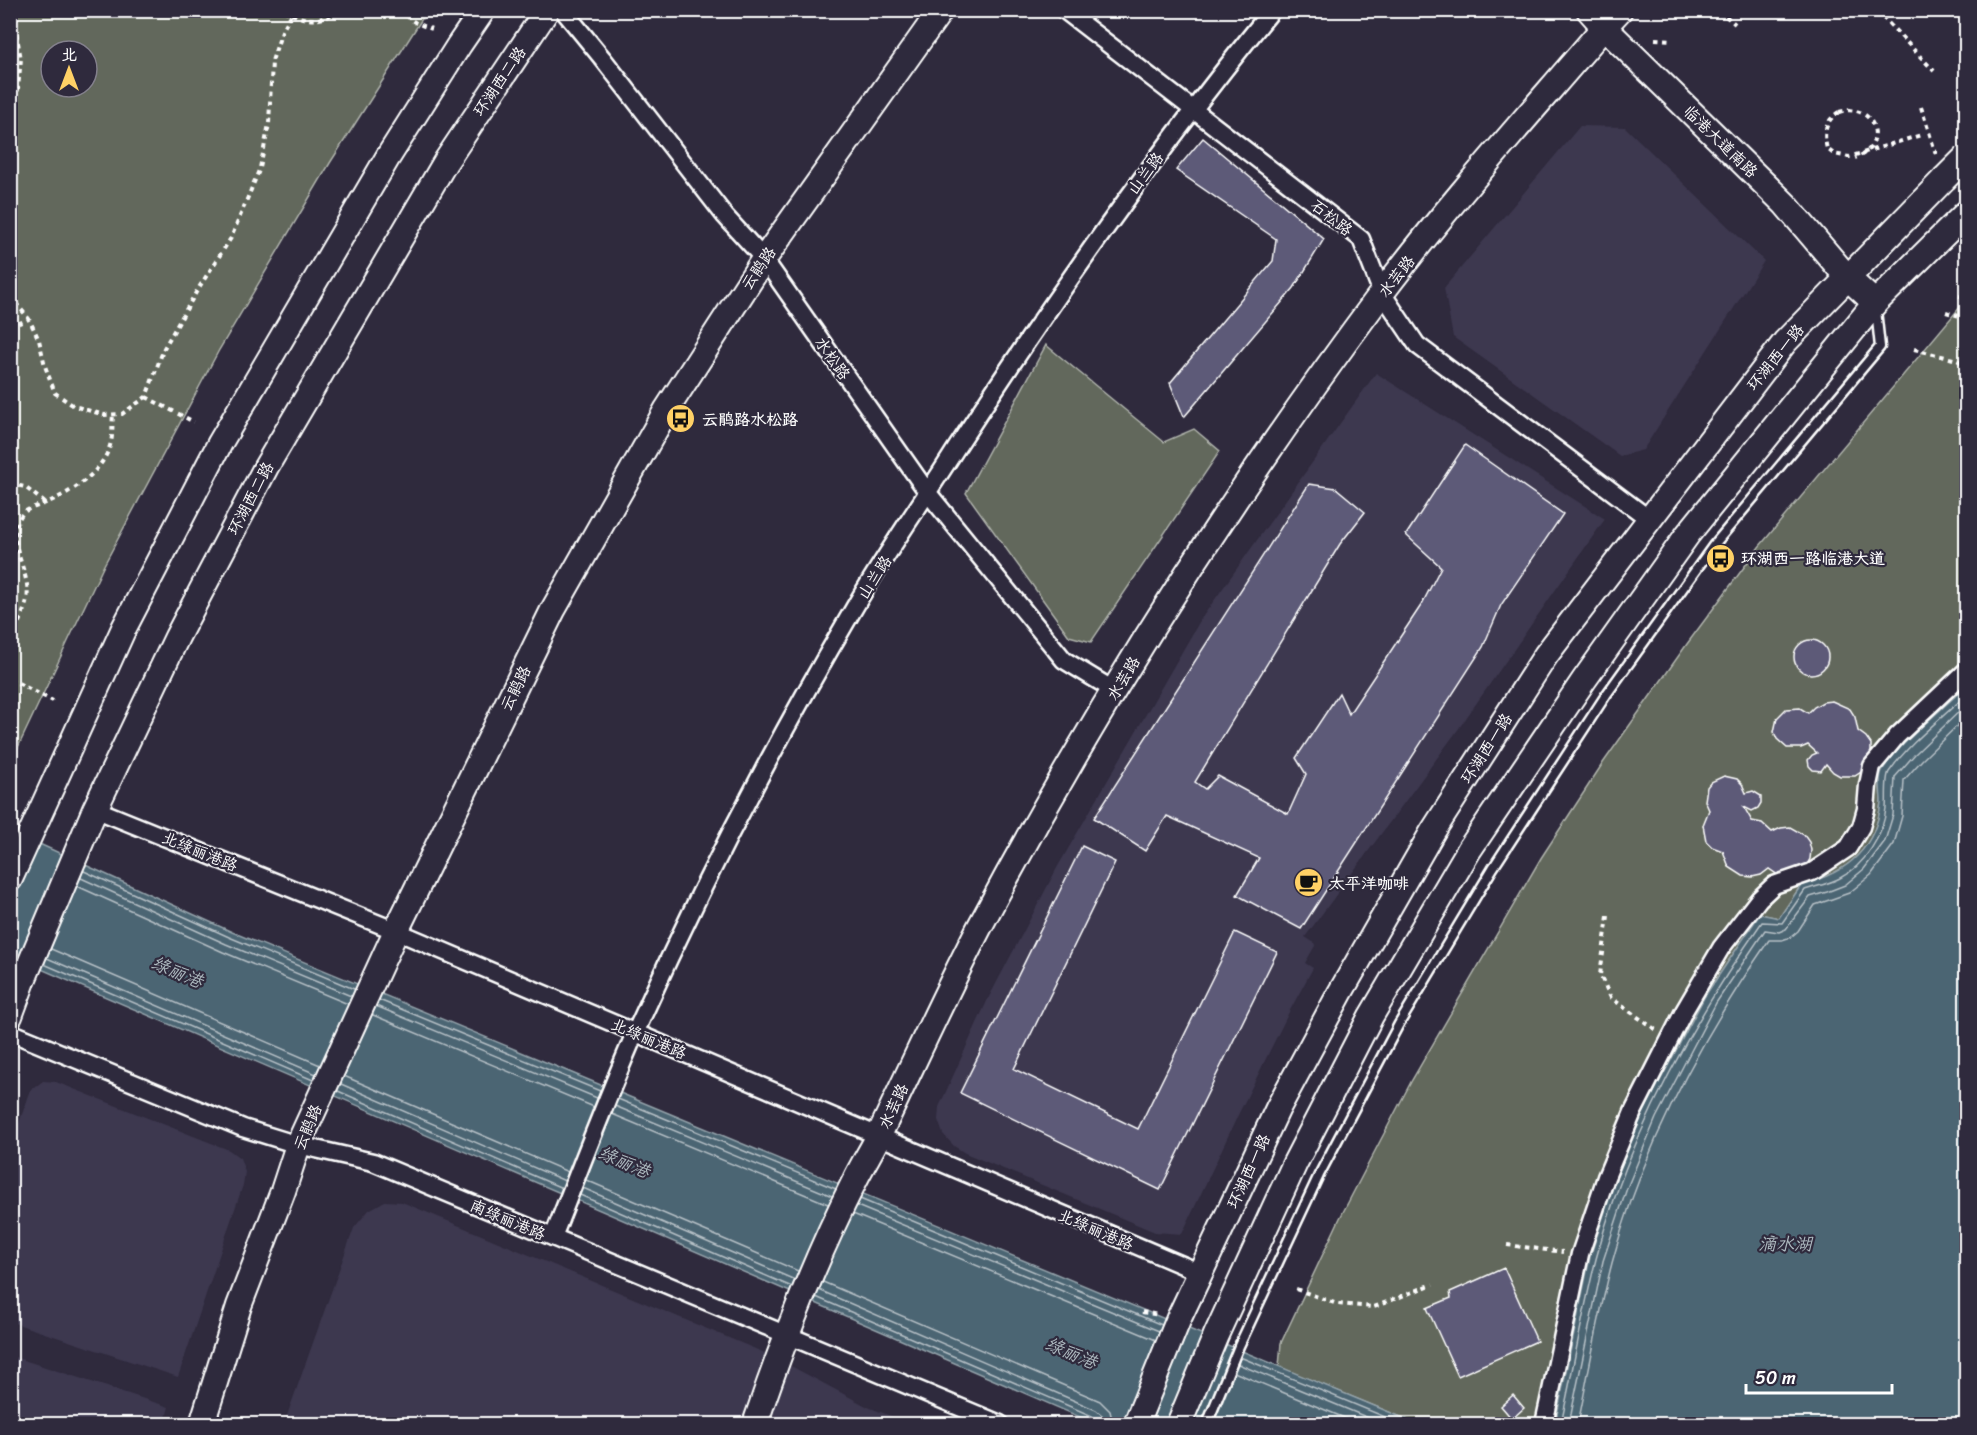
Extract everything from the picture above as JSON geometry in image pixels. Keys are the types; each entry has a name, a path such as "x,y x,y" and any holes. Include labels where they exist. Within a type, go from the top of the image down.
{"main road":[{"path":"10,879 124,628 220,443 388,157 483,10"},
{"name":"环湖西二路","path":"10,1016 95,809 177,637 266,467 446,161 547,10"},
{"name":"云鹃路","path":"202,1425 239,1306 283,1191 298,1144 396,931 553,610 667,408 764,259 941,10"},
{"name":"水芸路","path":"755,1425 785,1335 854,1181 879,1136 979,929 1115,691 1235,501 1382,293 1596,19 1620,10"},
{"name":"临港大道南路","path":"1596,19 1785,204 1847,277 1875,303"},
{"name":"环湖西一路","path":"1136,1425 1179,1318 1278,1108 1340,993 1433,831 1546,655 1785,342 1966,157"},
{"path":"1179,1425 1216,1335 1295,1163 1360,1036 1469,850 1584,680 1688,534 1875,303 1966,213"}],"street":[{"name":"水松路","path":"563,10 724,216 764,259 928,493 1064,660 1115,691"},
{"name":"石松路","path":"1064,10 1361,239 1382,293 1417,345 1649,519"},
{"name":"山兰路","path":"553,1237 635,1032 707,883 779,743 854,608 1029,335 1113,216 1272,10"},
{"path":"1544,1425 1581,1254 1606,1177 1628,1123 1669,1040 1721,948 1760,899 1774,885 1812,872 1848,848 1861,827 1872,766 1897,736 1966,670"},
{"name":"北绿丽港路","path":"95,809 396,931 1201,1273"},
{"name":"南绿丽港路","path":"10,1032 243,1128 373,1162 1000,1425"}],"lane":[{"path":"1207,1425 1239,1346 1319,1175 1394,1034 1493,868 1606,695 1713,546 1880,347 1875,303"}],"path":[{"path":"10,117 17,98 21,59 12,10"},
{"path":"284,10 299,19 317,20 337,10"},
{"path":"398,10 432,29"},
{"path":"1719,10 1735,24"},
{"path":"1876,10 1934,71"},
{"path":"10,296 29,319 39,340 55,393 74,406 104,415 122,414 146,397 164,348 231,238 260,168 269,124 272,61 282,31 291,15"},
{"path":"1655,39 1671,40"},
{"path":"1921,107 1936,154"},
{"path":"1855,158 1864,154 1870,148 1874,141 1873,125 1869,118 1855,110 1839,112 1827,123 1825,140 1827,149 1841,157 1856,156 1921,135"},
{"path":"1959,296 1966,297"},
{"path":"1946,312 1966,318"},
{"path":"10,327 29,319"},
{"path":"1914,349 1957,360 1966,365"},
{"path":"146,397 194,422"},
{"path":"10,638 27,599 26,578 15,540 18,520 27,509 45,503 76,487 97,468 111,443 113,415"},
{"path":"10,484 25,487 45,503"},
{"path":"10,679 53,701"},
{"path":"1608,916 1600,975 1611,998 1669,1040"},
{"path":"1508,1245 1581,1254"},
{"path":"1296,1289 1337,1304 1374,1307 1433,1284"}],"shaded area":[{"path":"1580,126 1625,127 1764,261 1643,450 1620,456 1453,337 1444,288"},
{"path":"1376,373 1605,519 1457,731 1305,937 1316,944 1305,963 1313,968 1238,1115 1182,1234 1155,1232 965,1153 954,1146 943,1134 938,1120 939,1107 988,999 1057,868 1201,619"},
{"path":"43,1081 56,1082 229,1150 240,1158 245,1172 243,1185 178,1377 11,1322 11,1144 31,1090"},
{"path":"385,1201 402,1202 772,1356 868,1407 911,1424 284,1424 354,1228 369,1210"},
{"path":"11,1356 169,1407 164,1424 11,1424"}],"green space":[{"path":"11,10 427,11 330,163 219,350 104,565 11,762"},
{"path":"1966,300 1966,686 1913,736 1882,771 1878,819 1873,834 1856,857 1832,874 1802,884 1779,918 1760,914 1705,996 1643,1113 1614,1184 1590,1257 1555,1424 1418,1424 1279,1367 1281,1343 1340,1218 1412,1080 1541,858 1603,763 1759,547"},
{"path":"1046,345 1164,442 1194,429 1220,451 1091,642 1069,636 966,493"}],"water":[{"name":"滴水湖","path":"1966,686 1966,1424 1555,1424 1590,1257 1614,1184 1643,1113 1705,996 1760,914 1779,918 1802,884 1832,874 1856,857 1873,834 1878,819 1882,771 1899,749"},
{"name":"绿丽港","path":"11,831 232,932 1418,1424 1096,1424 11,956"}],"building":[{"path":"1203,138 1324,239 1294,288 1184,417 1170,383 1273,261 1276,239 1176,170"},
{"path":"1465,445 1563,514 1501,605 1483,647 1301,929 1237,895 1259,858 1167,816 1145,851 1094,818 1309,484 1336,488 1365,512 1340,544 1195,782 1205,789 1218,776 1288,814 1306,774 1296,758 1339,693 1349,714 1422,604 1441,567 1406,535"},
{"path":"1811,640 1823,645 1828,657 1823,669 1811,674 1799,669 1794,657 1799,645"},
{"path":"1832,701 1850,709 1855,717 1858,731 1871,744 1871,760 1867,768 1855,776 1840,776 1826,764 1821,771 1813,770 1808,760 1817,753 1808,745 1801,748 1787,748 1777,739 1774,732 1777,718 1786,709 1800,708 1808,713 1823,702"},
{"path":"1724,776 1737,779 1746,793 1753,791 1761,796 1758,808 1752,811 1744,807 1752,821 1762,823 1772,832 1790,827 1804,835 1811,850 1806,866 1786,876 1778,875 1769,869 1761,875 1752,877 1743,876 1729,867 1723,851 1712,847 1706,841 1703,825 1709,810 1705,801 1707,787 1711,782"},
{"path":"1082,846 1115,862 1014,1069 1138,1129 1235,932 1277,952 1160,1190 960,1093"},
{"path":"1504,1268 1537,1341 1458,1376 1427,1308 1451,1298 1450,1292"},
{"path":"1513,1395 1524,1408 1512,1419 1501,1406"}],"place":[{"name":"云鹃路水松路","path":"681,419"},
{"name":"环湖西一路临港大道","path":"1720,558"},
{"name":"太平洋咖啡","path":"1308,883"}]}
